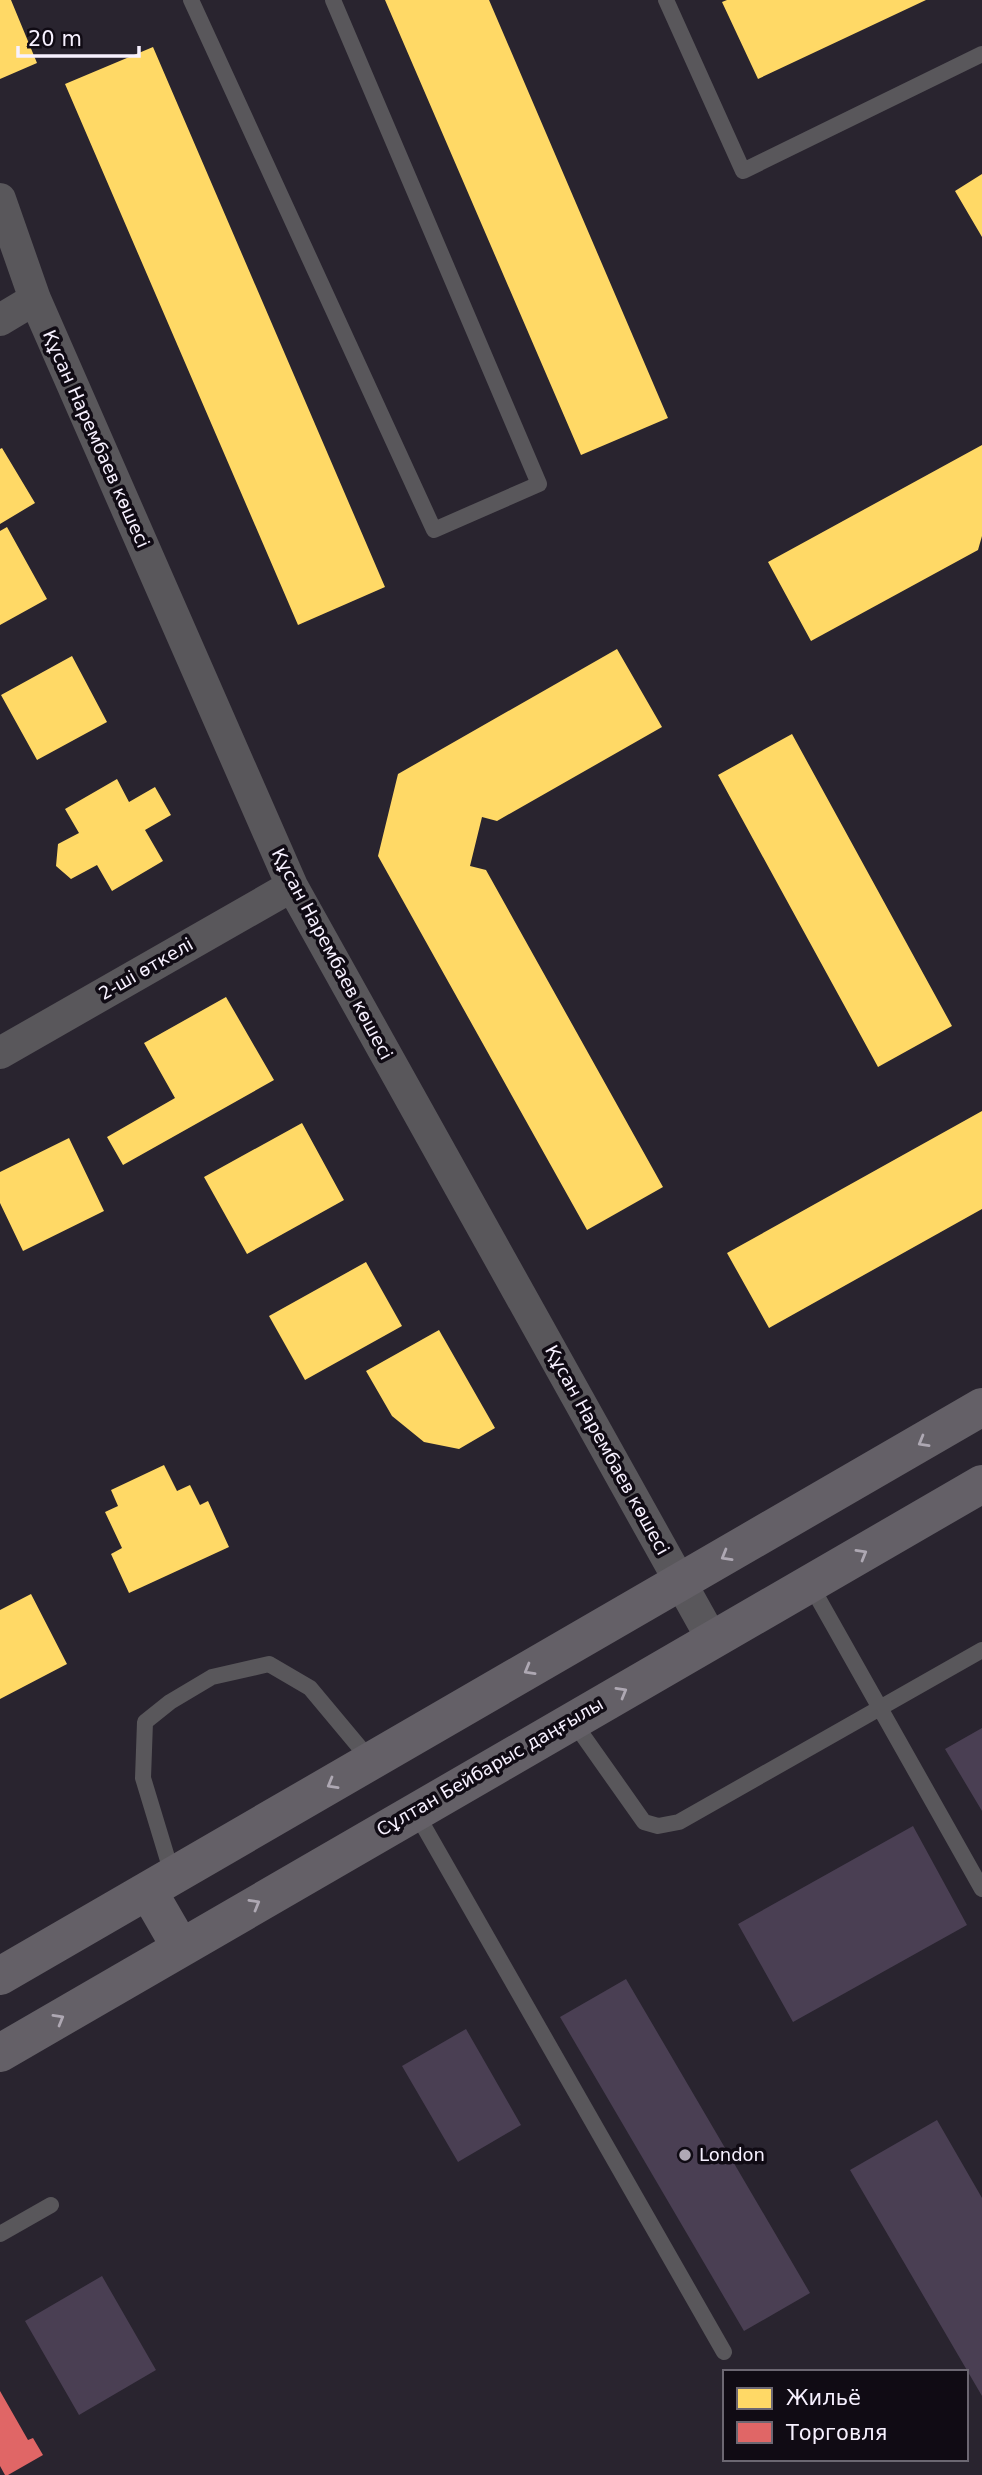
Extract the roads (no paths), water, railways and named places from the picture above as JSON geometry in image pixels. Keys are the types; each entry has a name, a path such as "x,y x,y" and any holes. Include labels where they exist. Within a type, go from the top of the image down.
{"main road":[{"path":"0,1976 982,1408"},
{"name":"Сұлтан Бейбарыс даңғылы","path":"0,2053 982,1484"},
{"path":"160,1884 181,1948"}],"street":[{"name":"Құсан Нарембаев көшесі","path":"0,199 35,299 292,886 712,1639"},
{"path":"0,320 35,299"},
{"name":"2-ші өткелі","path":"0,1052 292,886"}],"lane":[{"path":"191,0 434,530 539,484 333,0"},
{"path":"666,0 743,170 982,54"},
{"path":"810,1584 982,1889"},
{"path":"572,1720 644,1822 658,1826 679,1822 982,1650"},
{"path":"160,1884 143,1778 145,1722 170,1702 212,1677 269,1664 310,1688 372,1761"},
{"path":"415,1811 724,2353"},
{"path":"0,2234 51,2205"}],"place":[{"name":"London","path":"685,2155"}]}
